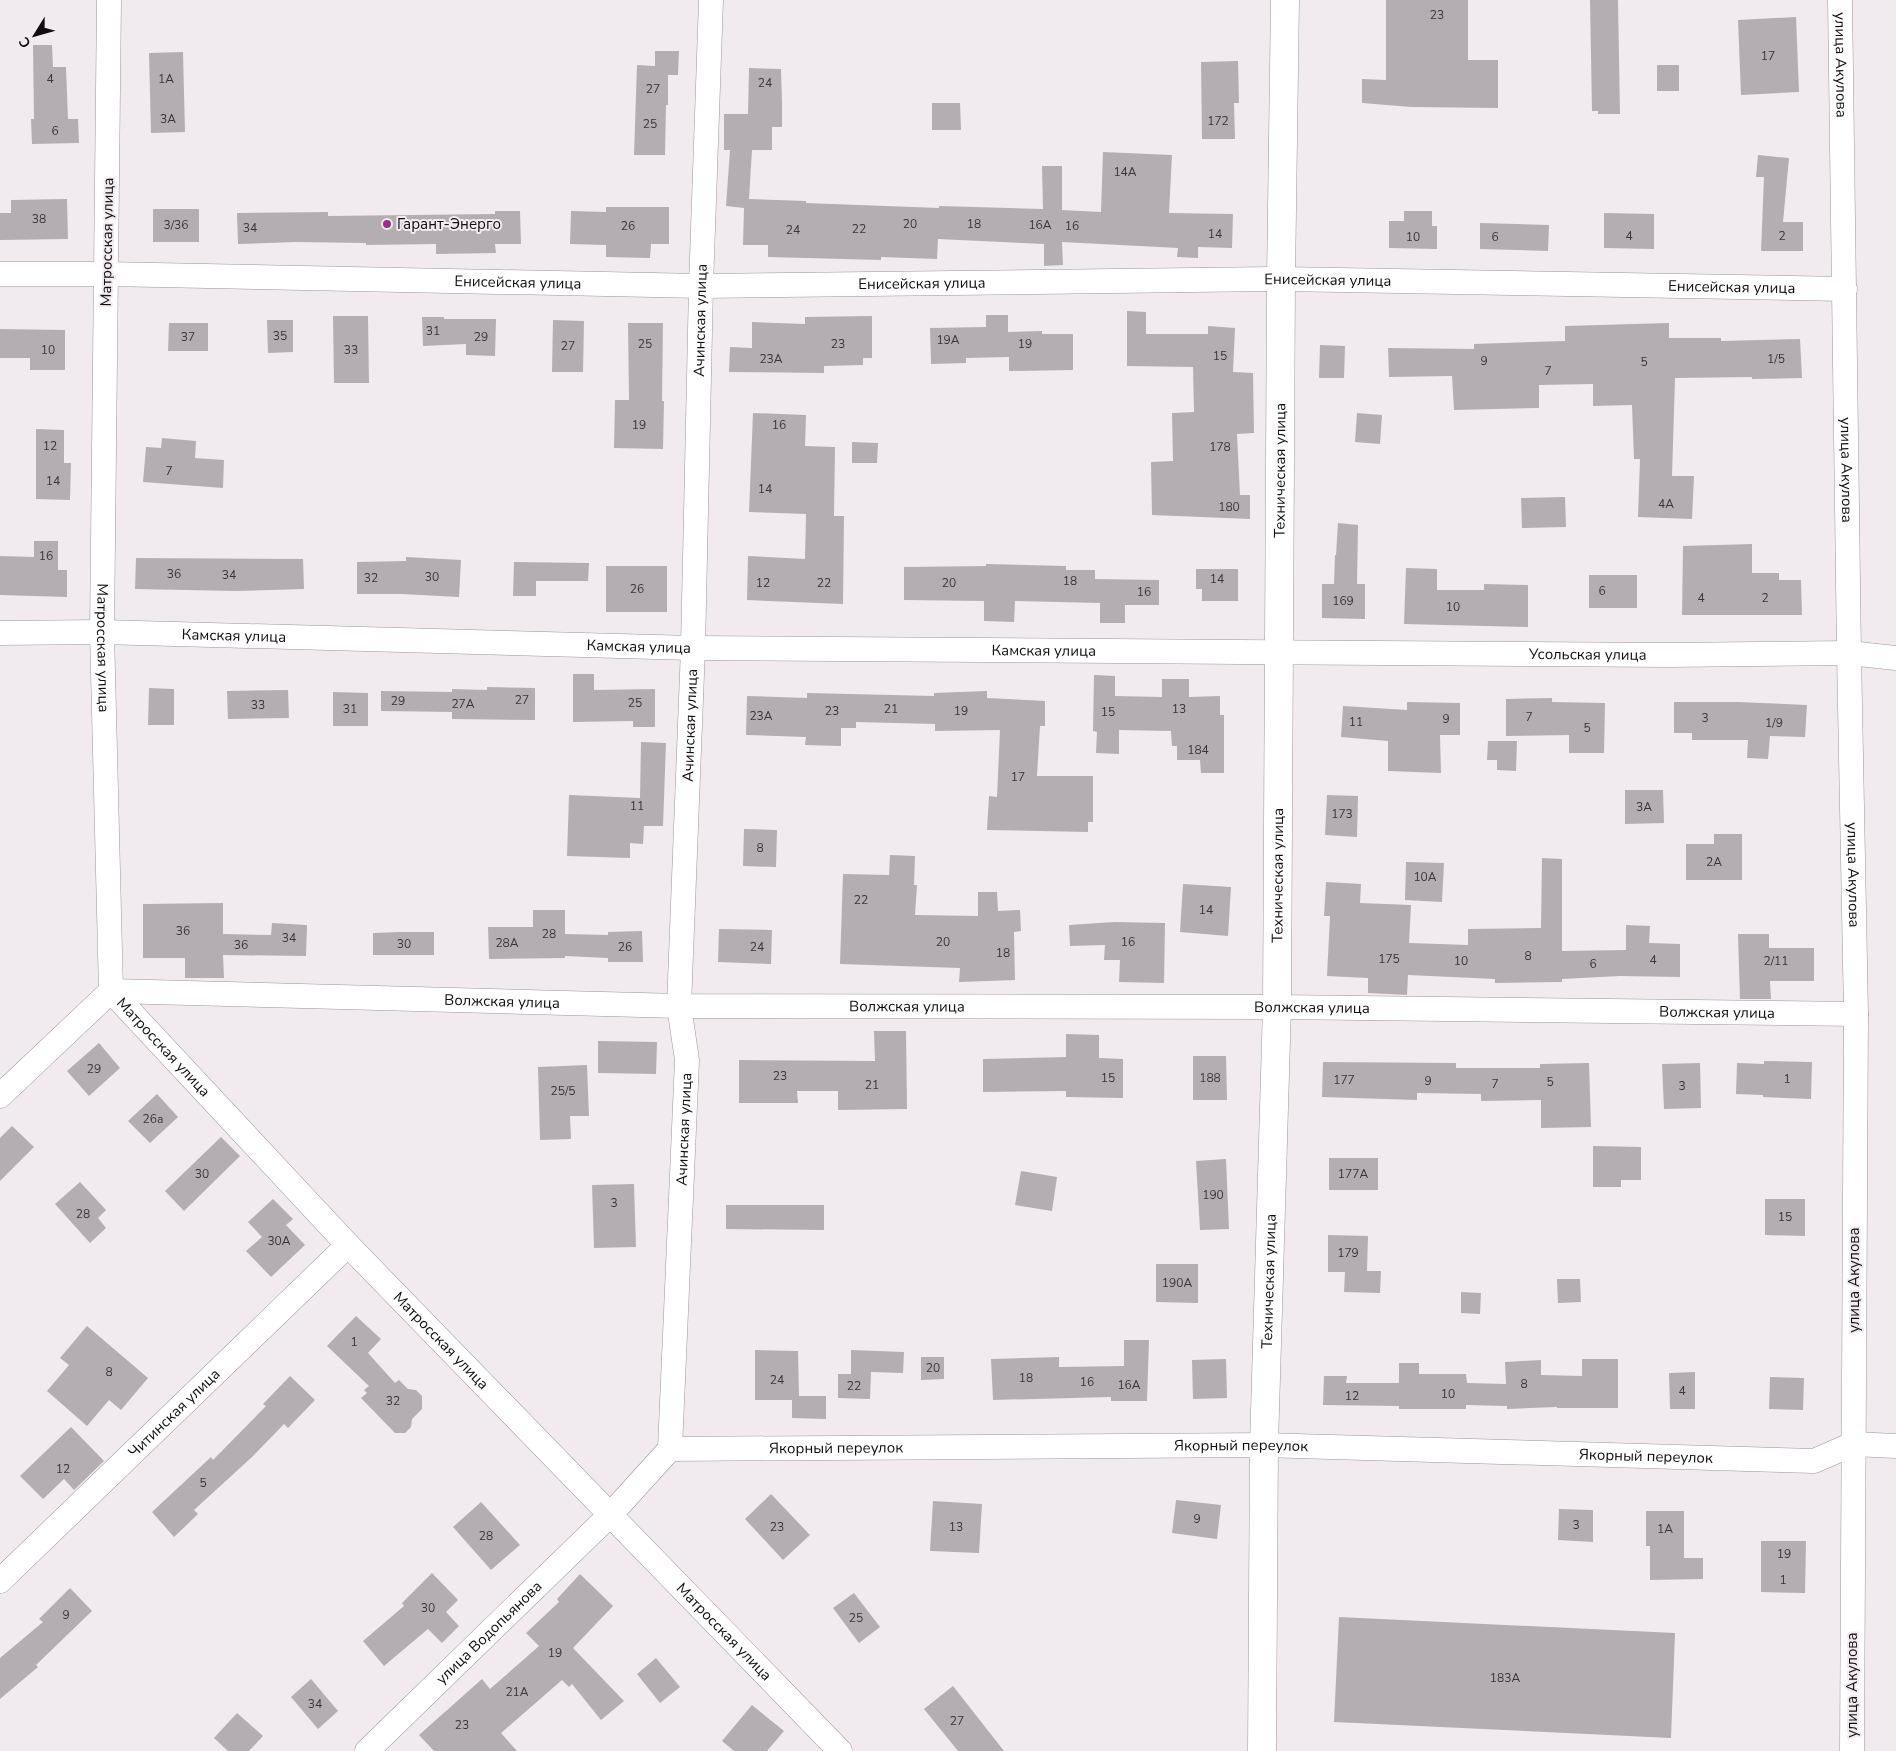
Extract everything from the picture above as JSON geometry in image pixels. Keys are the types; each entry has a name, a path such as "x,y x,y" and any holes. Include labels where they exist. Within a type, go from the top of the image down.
{"street":[{"name":"Матросская улица","path":"109,0 102,632 111,991 348,1245 612,1514 840,1751"},
{"name":"Ачинская улица","path":"670,1449 686,1060 679,1006 693,648 701,286 711,0"},
{"name":"Техническая улица","path":"1262,1751 1264,1445 1277,1007 1278,652 1285,0"},
{"name":"улица Акулова","path":"1840,0 1856,1014 1852,1751"},
{"name":"Енисейская улица","path":"0,274 106,274 701,286 1281,279 1845,289"},
{"name":"Камская улица","path":"0,632 102,632 693,648 1278,652"},
{"name":"Усольская улица","path":"1278,652 1670,655 1849,653 1896,658"},
{"name":"Волжская улица","path":"111,991 679,1006 1277,1007 1856,1014"},
{"path":"0,1096 111,991"},
{"name":"Читинская улица","path":"0,1581 348,1245"},
{"name":"Якорный переулок","path":"670,1449 1264,1445 1814,1461 1853,1444 1896,1446"},
{"path":"612,1514 670,1449"},
{"name":"улица Водопьянова","path":"367,1751 612,1514"}],"building":[{"path":"1386,0 1468,0 1468,60 1498,60 1498,108 1411,107 1362,103 1362,79 1386,80"},
{"path":"1590,0 1618,0 1620,114 1598,114 1598,111 1592,111"},
{"path":"1796,17 1799,92 1741,95 1738,20"},
{"path":"33,45 52,45 53,67 66,67 68,119 78,119 79,143 32,144 31,119 34,119"},
{"path":"655,51 679,51 678,75 668,75 665,155 634,155 637,65 655,66"},
{"path":"183,52 185,132 151,133 149,53"},
{"path":"1238,61 1239,103 1234,103 1235,139 1202,139 1201,62"},
{"path":"1657,65 1679,65 1679,91 1657,91"},
{"path":"749,68 781,69 782,127 772,127 772,150 752,150 749,199 939,208 939,206 1043,209 1042,166 1062,166 1062,210 1101,212 1103,152 1172,155 1169,213 1233,214 1232,248 1198,247 1198,258 1177,257 1178,248 1062,242 1063,265 1044,266 1044,244 938,239 937,259 881,257 881,260 768,257 768,245 743,245 744,208 726,206 730,150 724,150 724,114 748,114"},
{"path":"932,103 960,103 961,130 932,130"},
{"path":"1758,155 1789,158 1783,222 1803,222 1803,251 1761,251 1764,177 1756,177"},
{"path":"67,199 68,239 0,240 0,213 11,213 11,200"},
{"path":"606,207 669,207 669,244 651,244 650,258 606,257 606,245 570,244 571,211 606,212"},
{"path":"153,209 199,209 199,242 153,242"},
{"path":"495,211 520,211 521,244 495,244 496,253 436,254 436,244 366,245 366,243 296,242 238,244 237,213 328,212 328,216 495,214"},
{"path":"1404,211 1432,211 1432,226 1437,226 1437,249 1389,248 1389,221 1404,221"},
{"path":"1604,213 1654,214 1654,249 1604,248"},
{"path":"1480,223 1549,225 1548,251 1480,249"},
{"path":"1127,311 1146,312 1146,334 1208,334 1208,326 1235,328 1233,372 1253,373 1254,433 1237,434 1240,495 1250,495 1250,519 1152,515 1151,462 1173,461 1172,413 1194,412 1193,367 1127,366"},
{"path":"986,315 1008,315 1008,332 1042,331 1042,334 1073,334 1073,370 1009,371 1009,357 966,358 966,363 931,364 930,328 986,327"},
{"path":"333,316 368,316 369,383 334,383"},
{"path":"872,316 872,358 863,358 863,365 824,366 824,373 729,372 730,347 752,348 752,322 805,324 805,317"},
{"path":"422,317 496,319 495,356 466,355 466,344 423,346"},
{"path":"267,320 293,320 293,352 268,353"},
{"path":"553,320 584,321 583,372 552,372"},
{"path":"169,323 208,323 208,351 168,351"},
{"path":"628,323 663,323 663,449 614,448 615,400 629,400"},
{"path":"1669,323 1669,338 1721,338 1721,341 1800,339 1802,378 1675,378 1672,476 1694,476 1692,519 1638,517 1640,459 1634,459 1632,405 1593,406 1593,384 1539,385 1539,408 1454,410 1452,376 1389,377 1388,348 1474,349 1474,344 1565,341 1565,326"},
{"path":"0,329 65,330 65,370 30,370 30,358 0,358"},
{"path":"1320,345 1345,346 1344,378 1319,378"},
{"path":"753,413 806,415 805,446 835,447 834,516 844,516 843,604 747,600 748,556 805,559 806,514 749,512"},
{"path":"1357,413 1382,415 1380,444 1355,442"},
{"path":"36,429 64,430 64,463 71,463 70,500 36,499"},
{"path":"162,438 196,441 195,458 224,460 223,488 143,482 146,447 161,448"},
{"path":"852,442 878,443 877,463 852,463"},
{"path":"1565,497 1566,527 1522,528 1521,498"},
{"path":"1338,523 1358,525 1357,584 1365,584 1365,619 1322,618 1322,584 1334,584"},
{"path":"34,541 58,541 58,570 67,570 67,597 0,595 0,556 34,557"},
{"path":"1752,544 1752,573 1779,573 1779,580 1801,580 1802,615 1682,615 1683,546"},
{"path":"406,557 461,560 459,597 357,594 357,562 406,561"},
{"path":"136,558 303,559 304,589 236,591 135,589"},
{"path":"514,562 589,563 588,581 536,581 536,596 513,596"},
{"path":"986,564 1066,566 1066,570 1095,570 1095,579 1159,580 1159,605 1125,605 1125,623 1100,623 1100,603 1015,601 1014,622 984,621 984,601 904,600 904,567 986,566"},
{"path":"606,566 667,566 667,612 606,612"},
{"path":"1406,568 1437,569 1437,590 1484,590 1484,584 1528,585 1528,627 1404,624"},
{"path":"1196,569 1238,569 1238,601 1202,601 1202,589 1196,589"},
{"path":"1589,575 1637,575 1637,608 1589,608"},
{"path":"573,674 594,674 594,690 655,689 655,727 633,727 633,721 573,722"},
{"path":"1094,675 1115,676 1115,696 1162,697 1162,679 1189,679 1189,697 1220,696 1220,715 1224,715 1224,773 1201,773 1200,760 1177,760 1177,746 1172,746 1171,731 1119,730 1119,754 1096,753 1097,732 1093,731"},
{"path":"487,687 535,688 535,720 452,719 452,712 381,711 381,691 452,692 452,689 487,690"},
{"path":"149,688 174,689 174,725 148,725"},
{"path":"288,690 289,718 228,719 227,691"},
{"path":"987,691 987,698 1045,701 1045,726 1040,726 1037,776 1093,776 1093,822 1088,822 1088,832 987,830 989,796 997,797 1000,730 935,731 935,724 856,722 856,728 841,728 841,746 805,745 806,737 746,735 747,696 807,698 807,693 934,696 934,693"},
{"path":"333,692 368,693 368,726 333,726"},
{"path":"1552,698 1552,702 1605,703 1604,753 1569,753 1569,735 1506,736 1506,699"},
{"path":"1407,702 1460,703 1460,735 1440,735 1441,773 1388,771 1388,741 1341,737 1343,706 1407,710"},
{"path":"1674,702 1807,705 1805,737 1770,736 1768,759 1747,758 1748,740 1692,740 1692,733 1674,733"},
{"path":"1488,741 1517,741 1516,771 1497,770 1497,760 1487,760"},
{"path":"641,742 666,743 663,826 644,826 643,844 630,843 630,858 567,856 569,795 640,798"},
{"path":"1625,790 1663,790 1664,823 1625,824"},
{"path":"1327,795 1358,796 1357,837 1325,835"},
{"path":"744,829 777,830 776,867 743,866"},
{"path":"1714,834 1742,834 1742,880 1686,880 1686,844 1714,844"},
{"path":"890,855 915,856 914,885 917,885 915,915 978,916 978,892 997,892 998,911 1020,910 1021,931 1014,932 1015,980 959,982 960,968 840,964 843,874 889,875"},
{"path":"1542,858 1562,859 1562,951 1626,950 1626,925 1650,926 1649,943 1680,944 1680,977 1620,976 1562,979 1562,982 1495,983 1495,979 1408,975 1407,995 1368,993 1368,978 1327,976 1330,916 1324,916 1326,882 1361,884 1360,903 1411,905 1409,943 1468,945 1468,929 1541,928"},
{"path":"1406,862 1444,863 1442,902 1405,900"},
{"path":"1183,884 1231,887 1228,936 1180,932"},
{"path":"223,903 223,934 271,935 272,923 307,925 306,956 223,955 224,978 185,978 185,958 143,958 143,904"},
{"path":"533,910 565,910 565,934 608,935 608,932 642,931 643,962 608,962 608,958 565,956 565,958 489,959 488,927 533,927"},
{"path":"1115,922 1165,923 1164,983 1119,982 1120,960 1104,960 1105,945 1070,946 1069,925"},
{"path":"719,929 772,930 771,964 718,962"},
{"path":"434,932 434,955 373,955 373,933"},
{"path":"1738,934 1769,934 1769,948 1814,948 1814,981 1770,981 1771,999 1740,999"},
{"path":"874,1031 906,1031 907,1109 838,1110 838,1091 797,1091 798,1103 739,1103 739,1060 875,1061"},
{"path":"1066,1034 1099,1035 1099,1058 1123,1059 1123,1098 1066,1097 1066,1091 983,1092 983,1059 1066,1057"},
{"path":"598,1041 657,1042 656,1074 598,1073"},
{"path":"99,1043 120,1068 89,1096 67,1071"},
{"path":"1193,1056 1226,1056 1227,1100 1193,1100"},
{"path":"1764,1061 1812,1062 1811,1099 1736,1094 1737,1063 1764,1064"},
{"path":"1323,1062 1456,1063 1456,1068 1540,1068 1540,1064 1589,1063 1591,1127 1541,1128 1541,1100 1481,1101 1481,1094 1417,1093 1417,1100 1322,1097"},
{"path":"1700,1063 1701,1108 1664,1109 1662,1064"},
{"path":"587,1065 589,1116 570,1116 571,1139 540,1140 538,1067"},
{"path":"157,1094 178,1117 150,1143 128,1121"},
{"path":"12,1126 34,1147 0,1181 0,1138"},
{"path":"221,1137 240,1156 184,1211 165,1191"},
{"path":"1593,1146 1641,1147 1641,1180 1621,1180 1621,1187 1593,1187"},
{"path":"1329,1158 1378,1158 1378,1190 1329,1190"},
{"path":"1226,1159 1229,1229 1200,1230 1196,1161"},
{"path":"1021,1171 1057,1177 1052,1211 1015,1205"},
{"path":"80,1182 106,1210 98,1218 106,1228 90,1243 55,1204"},
{"path":"634,1184 636,1247 594,1248 592,1185"},
{"path":"273,1199 293,1219 286,1225 305,1245 271,1277 246,1251 262,1237 248,1222"},
{"path":"1765,1199 1805,1199 1805,1236 1765,1235"},
{"path":"726,1205 824,1205 824,1230 726,1229"},
{"path":"1328,1235 1368,1236 1367,1271 1381,1271 1380,1293 1344,1292 1345,1272 1328,1272"},
{"path":"1156,1264 1198,1264 1198,1303 1156,1302"},
{"path":"1557,1279 1580,1279 1581,1302 1558,1303"},
{"path":"1461,1292 1481,1293 1480,1314 1461,1313"},
{"path":"356,1316 381,1339 368,1353 395,1383 399,1380 408,1389 416,1390 422,1396 422,1409 412,1419 411,1427 405,1433 395,1433 361,1398 367,1393 364,1390 369,1386 327,1346"},
{"path":"87,1326 148,1378 121,1410 109,1400 87,1426 47,1391 69,1365 60,1358"},
{"path":"1124,1340 1149,1340 1147,1401 1111,1401 1111,1397 993,1400 991,1359 1059,1357 1059,1367 1124,1366"},
{"path":"755,1350 798,1351 799,1396 826,1396 826,1419 792,1418 792,1400 755,1400"},
{"path":"851,1350 904,1352 903,1373 871,1372 870,1399 838,1398 838,1374 851,1374"},
{"path":"921,1357 944,1357 944,1379 921,1380"},
{"path":"1226,1359 1227,1398 1193,1399 1192,1360"},
{"path":"1582,1359 1618,1359 1618,1408 1557,1407 1507,1409 1507,1406 1466,1405 1466,1409 1399,1409 1399,1406 1323,1405 1324,1376 1347,1376 1346,1383 1399,1383 1399,1363 1419,1363 1419,1374 1466,1374 1467,1383 1506,1384 1505,1362 1541,1360 1541,1375 1582,1376"},
{"path":"1695,1372 1695,1409 1670,1409 1669,1373"},
{"path":"290,1376 315,1400 288,1428 284,1424 252,1457 194,1510 198,1514 174,1537 152,1512 211,1457 213,1460 266,1406 263,1404"},
{"path":"1770,1377 1804,1378 1803,1410 1769,1409"},
{"path":"71,1427 104,1461 74,1490 64,1479 43,1499 20,1476"},
{"path":"771,1494 810,1535 783,1560 745,1519"},
{"path":"1176,1500 1221,1505 1217,1539 1172,1533"},
{"path":"933,1501 982,1504 979,1553 930,1551"},
{"path":"481,1502 520,1545 491,1570 453,1527"},
{"path":"1559,1509 1593,1510 1593,1542 1558,1540"},
{"path":"1646,1511 1684,1511 1684,1558 1703,1558 1703,1579 1650,1580 1650,1546 1646,1546"},
{"path":"1761,1541 1806,1541 1805,1593 1761,1592"},
{"path":"432,1573 458,1600 446,1612 459,1626 442,1643 428,1629 384,1666 363,1641 404,1606 402,1603"},
{"path":"580,1574 613,1606 573,1648 624,1701 601,1720 572,1684 569,1687 562,1680 501,1733 517,1751 434,1751 419,1735 482,1679 490,1689 539,1646 526,1633 559,1602 557,1599"},
{"path":"70,1588 92,1611 36,1665 38,1667 0,1699 0,1658 43,1622 39,1619"},
{"path":"854,1593 880,1627 859,1643 833,1608"},
{"path":"1339,1617 1675,1633 1671,1738 1334,1722"},
{"path":"656,1658 680,1687 660,1703 637,1674"},
{"path":"311,1679 338,1711 318,1729 291,1697"},
{"path":"953,1686 1004,1751 958,1751 924,1709"},
{"path":"752,1705 784,1731 767,1751 734,1751 722,1741"},
{"path":"237,1713 263,1736 249,1751 228,1751 214,1738"}],"place":[{"name":"Гарант-Энерго","path":"387,224"}]}
